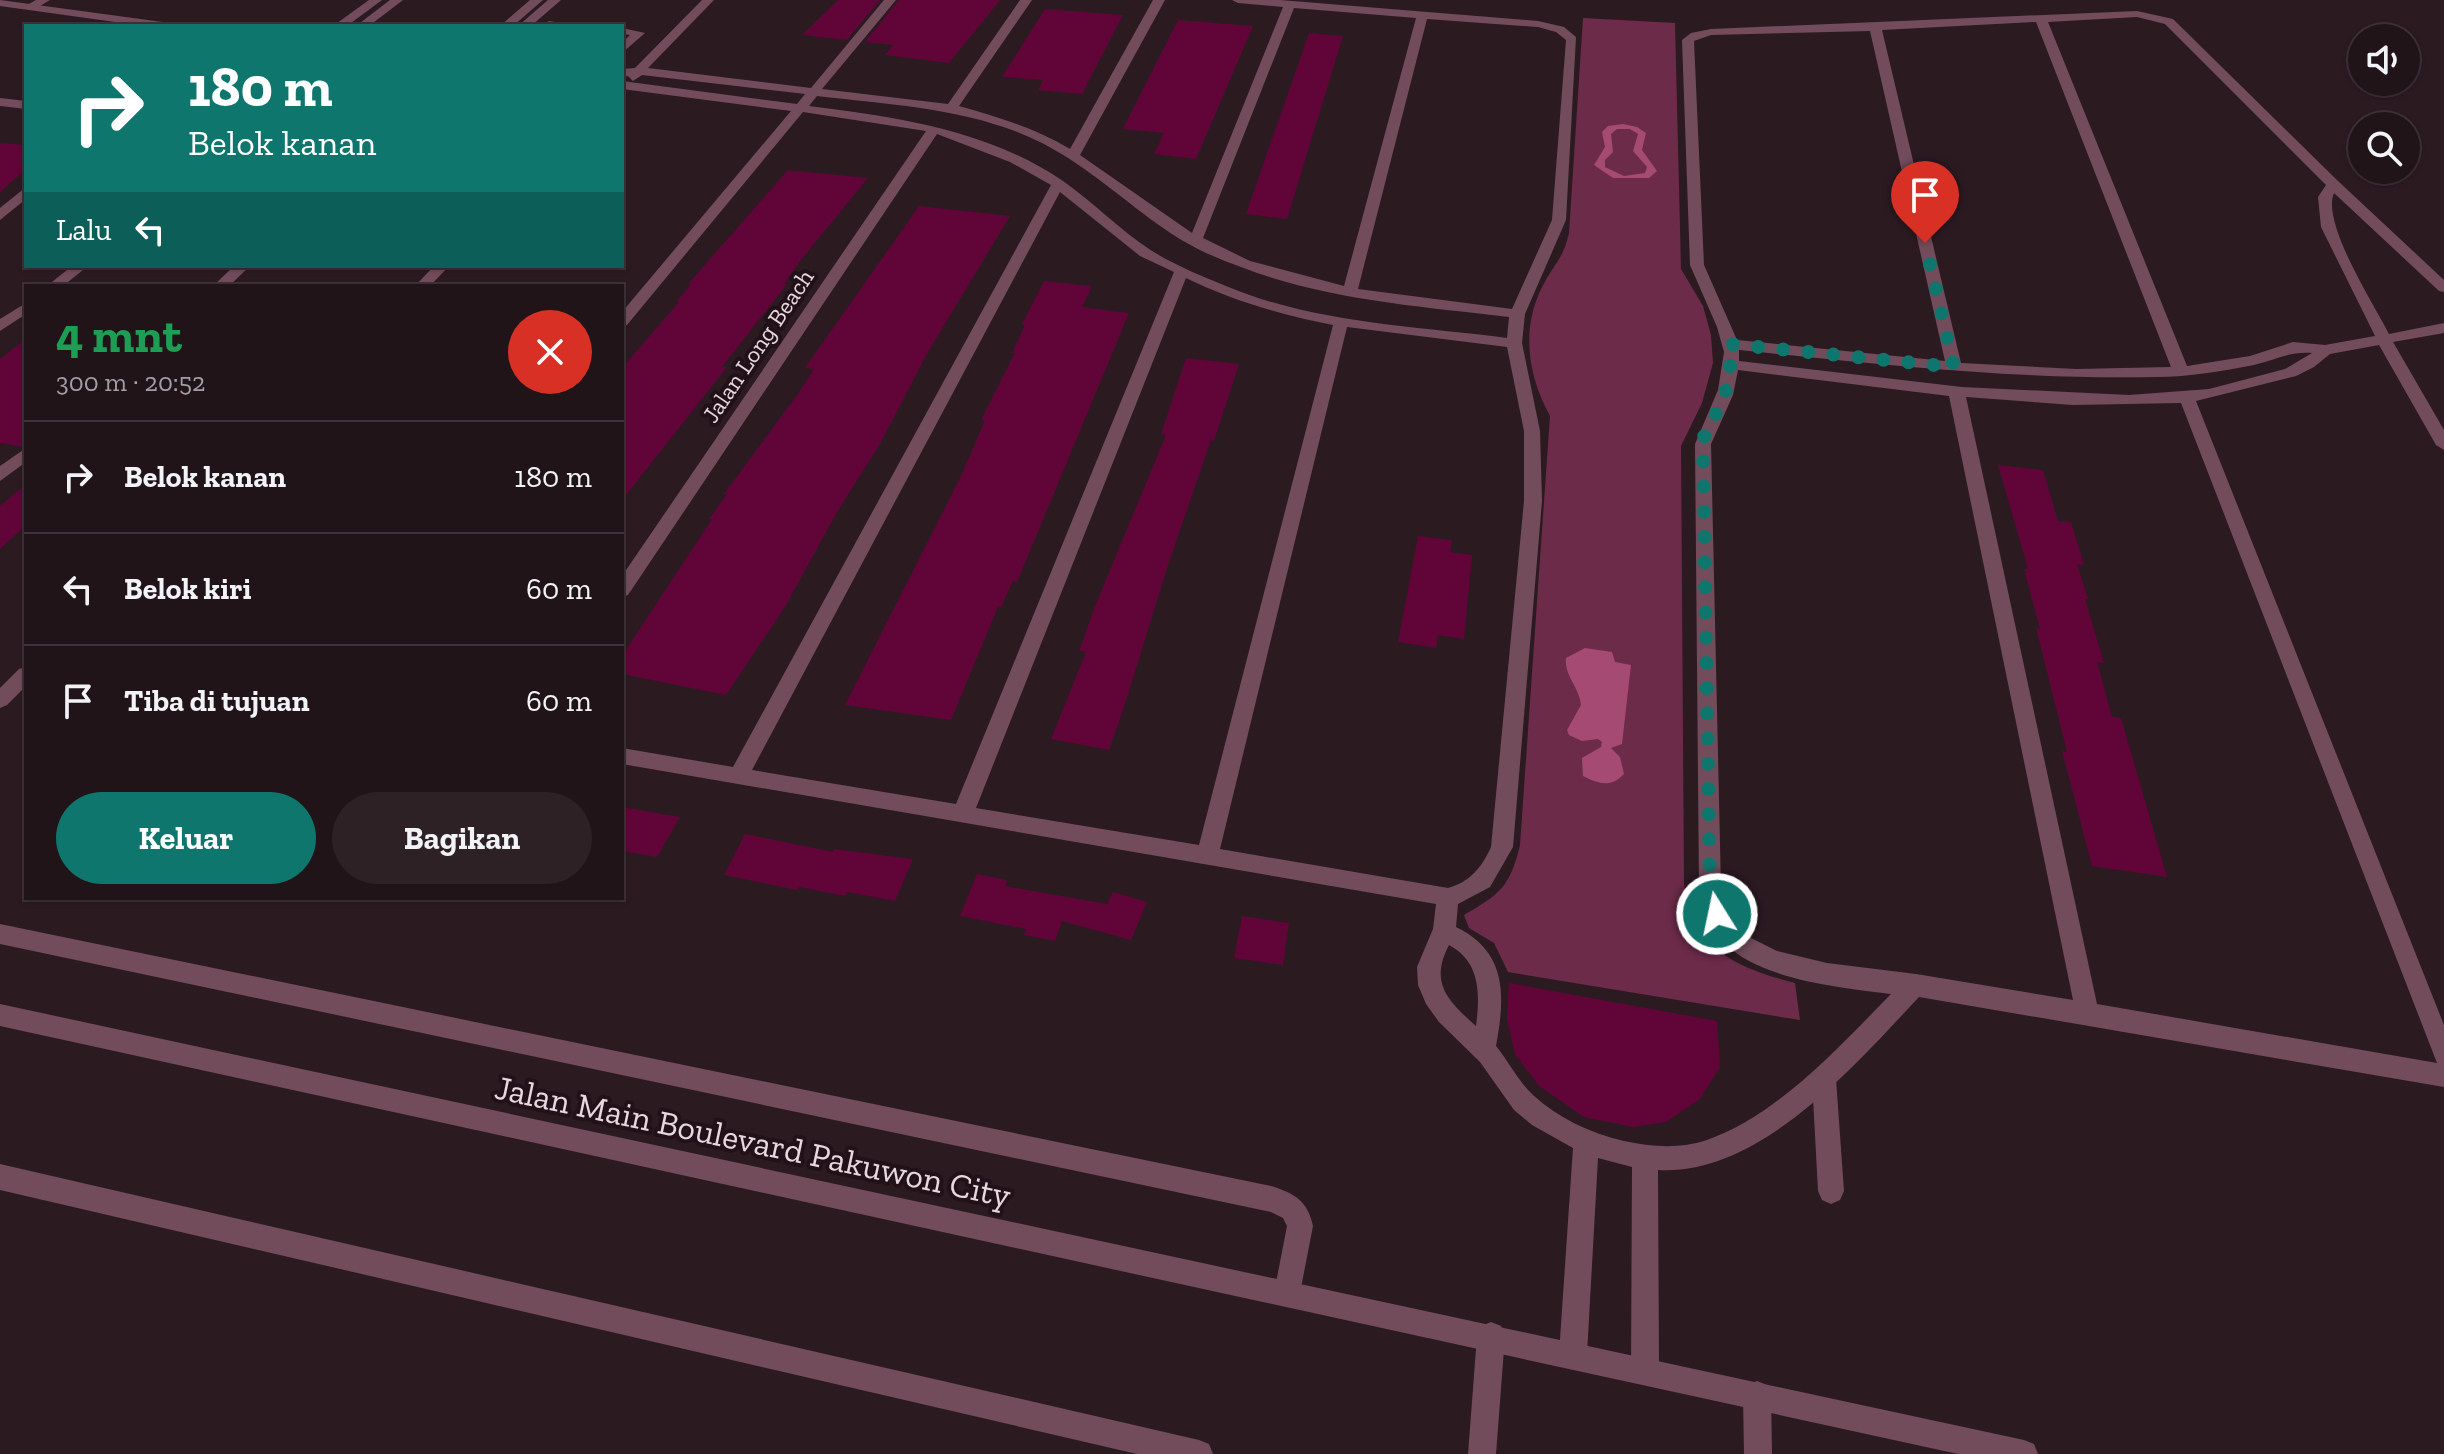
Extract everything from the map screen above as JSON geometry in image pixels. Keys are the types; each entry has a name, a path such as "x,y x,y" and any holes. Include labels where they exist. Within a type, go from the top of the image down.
{"street":[{"path":"31,7 44,0"},
{"path":"342,24 376,0"},
{"path":"365,24 397,0"},
{"path":"508,24 537,0"},
{"path":"526,24 555,0"},
{"path":"624,82 640,71 708,0"},
{"path":"624,320 890,0"},
{"path":"951,108 1026,0"},
{"path":"1073,156 1159,0"},
{"path":"624,756 1448,897 1468,893 1484,879 1502,847 1533,501 1532,431 1514,343 1517,314 1559,220 1572,39 1560,29 1538,24 1238,0"},
{"path":"4,2 155,24"},
{"path":"1195,242 1289,5"},
{"path":"2444,288 2333,184 2169,21 2137,14 1711,32 1695,35 1688,40 1697,265 1730,344 1732,365 1722,402 1706,430 1703,444 1710,888 1717,914 1729,932 1749,949 1800,968 2087,1012 2444,1076"},
{"path":"1350,292 1422,16"},
{"path":"2041,20 2181,372"},
{"path":"1875,27 1954,367"},
{"path":"624,31 639,33 624,47"},
{"path":"640,71 951,108 1004,123 1046,140 1195,242 1245,264 1306,283 1350,292 1517,314"},
{"path":"624,83 934,129 1015,159 1058,184 1145,253 1236,295 1291,312 1341,322 1514,343"},
{"path":"0,102 24,105"},
{"name":"Jalan Long Beach","path":"624,587 934,129"},
{"path":"738,776 1058,184"},
{"path":"2333,184 2325,197 2328,227 2384,339 2444,445"},
{"path":"0,216 24,193"},
{"path":"57,284 78,268"},
{"path":"222,284 241,268"},
{"path":"424,284 440,268"},
{"path":"963,814 1181,272"},
{"path":"0,326 23,312"},
{"path":"1207,856 1341,322"},
{"path":"1730,344 1954,367 2076,374 2181,372 2253,360 2293,347 2325,350 2444,328"},
{"path":"1732,365 1956,390 2085,399 2187,398 2281,376 2312,364 2325,350"},
{"path":"1956,390 2087,1012"},
{"path":"2187,398 2444,1055"},
{"path":"0,475 24,455"},
{"path":"0,700 24,676"},
{"path":"1448,897 1444,932 1435,943 1427,970 1433,993 1444,1015 1484,1049 1521,1101 1552,1127 1586,1143 1645,1156 1677,1158 1709,1152 1754,1128 1824,1079 1916,984"},
{"path":"1444,932 1473,947 1481,958 1493,1004 1484,1049"},
{"path":"0,934 1264,1197 1287,1204 1299,1217 1287,1293"},
{"name":"Jalan Main Boulevard Pakuwon City","path":"0,1015 2024,1454"},
{"path":"1824,1079 1831,1191"},
{"path":"1573,1354 1586,1143"},
{"path":"1645,1156 1645,1370"},
{"path":"0,1177 1199,1454"},
{"path":"1482,1454 1491,1336"},
{"path":"1757,1395 1758,1454"}],"shaded area":[{"path":"1583,18 1675,23 1681,269 1703,306 1711,335 1713,363 1702,403 1681,446 1684,883 1697,925 1721,952 1754,970 1795,983 1800,1020 1508,972 1494,943 1469,928 1464,915 1502,888 1512,871 1520,845 1550,416 1531,365 1530,330 1538,295 1563,253 1569,233"},
{"path":"1623,124 1646,133 1642,150 1657,171 1649,178 1613,178 1594,165 1605,147 1602,132 1608,126","holes":["1617,129 1630,129 1638,134 1633,151 1647,167 1645,173 1624,176 1605,167 1605,160 1613,152 1611,134"]},
{"path":"1585,648 1612,652 1615,662 1631,665 1622,744 1611,748 1620,757 1624,774 1610,783 1600,783 1583,776 1582,758 1601,747 1602,742 1598,739 1582,741 1569,735 1567,730 1581,705 1567,670 1566,658"}],"building":[{"path":"838,0 880,0 847,40 802,35"},
{"path":"899,0 1000,0 949,63 885,55 893,45 865,42"},
{"path":"1045,9 1123,15 1082,94 1038,90 1043,80 1002,77"},
{"path":"1178,20 1253,26 1196,159 1154,154 1164,133 1123,129"},
{"path":"1309,33 1343,36 1287,219 1246,214"},
{"path":"0,143 24,145 24,171 0,192"},
{"path":"788,170 868,178 800,261 784,284 787,284 722,367 727,367 624,497 624,366 679,302 676,302 691,284 688,284"},
{"path":"919,206 1010,216 928,352 880,444 837,512 785,607 726,695 624,674 624,653 712,519 709,519 727,494 724,494 814,369 805,368"},
{"path":"1044,281 1092,286 1082,307 1129,313 1017,582 1013,581 1001,607 998,607 951,720 845,705 962,474 985,420 981,420 1015,353 1012,353 1025,325 1022,324"},
{"path":"24,341 23,447 0,443 0,359"},
{"path":"1186,358 1239,364 1168,565 1109,750 1051,739 1086,652 1079,651 1096,604 1166,435 1161,434"},
{"path":"1998,465 2043,470 2058,521 2071,522 2084,565 2077,564 2088,599 2085,599 2104,663 2097,662 2112,717 2121,718 2167,877 2092,866 2062,751 2067,752 2036,628 2040,629 2024,569 2028,569"},
{"path":"24,486 24,527 0,549 0,506"},
{"path":"1418,536 1452,540 1450,552 1472,555 1464,639 1438,635 1436,648 1398,642"},
{"path":"624,807 680,817 657,857 624,851"},
{"path":"745,834 833,852 834,849 913,859 895,901 847,892 845,896 799,887 797,890 724,875"},
{"path":"977,874 1007,880 1005,886 1107,904 1113,892 1147,902 1131,940 1062,921 1055,941 1024,935 1026,929 960,916"},
{"path":"1242,916 1289,923 1283,965 1234,958"},
{"path":"1509,983 1717,1021 1720,1067 1700,1099 1666,1122 1633,1127 1584,1117 1539,1086 1515,1054 1507,1019"}],"route":[{"path":"1717,914 1710,888 1703,444 1706,430 1722,402 1732,365 1730,344 1954,367 1925,243"}]}
